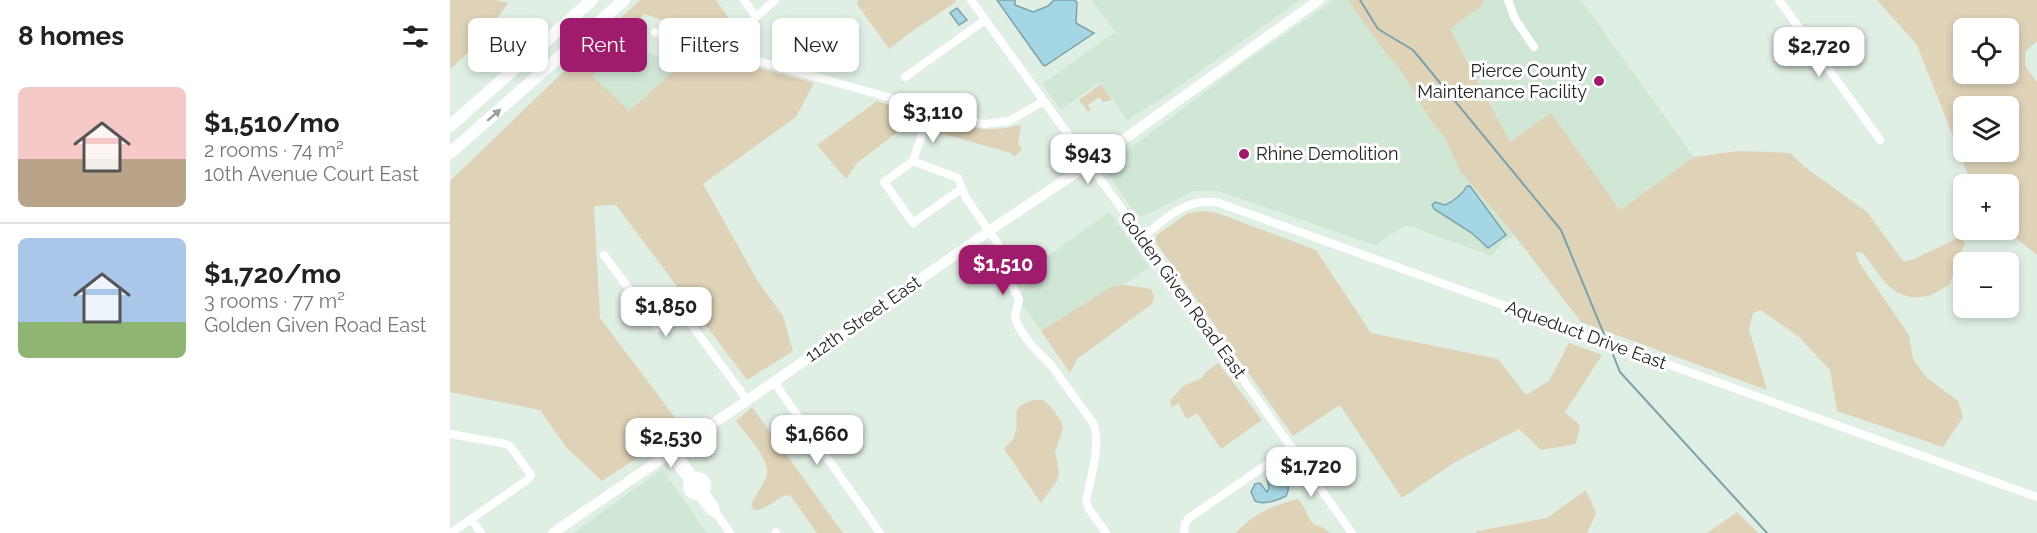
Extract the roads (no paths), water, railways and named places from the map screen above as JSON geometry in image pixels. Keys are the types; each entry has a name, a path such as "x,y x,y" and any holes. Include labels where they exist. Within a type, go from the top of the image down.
{"highway":[{"path":"450,126 592,0"},
{"path":"450,153 624,0"}],"main road":[{"name":"112th Street East","path":"553,533 1089,164 1319,0"}],"street":[{"path":"744,0 756,17 775,0"},
{"name":"Golden Given Road East","path":"971,0 1352,533"},
{"path":"1508,0 1515,19 1534,47"},
{"path":"1779,0 1880,140"},
{"path":"905,77 985,20"},
{"path":"655,32 929,114 984,124 1001,124 1020,117 1044,101"},
{"path":"929,114 913,161 884,182 913,223 961,189"},
{"path":"913,161 958,178 961,189 998,244 1008,277 1018,299 1015,316 1018,326 1031,345 1051,365 1096,430 1086,501 1106,533"},
{"name":"Aqueduct Drive East","path":"1142,237 1187,205 1206,201 1219,203 2037,497"},
{"path":"604,255 658,328 674,318 682,317 688,320 747,400"},
{"path":"774,382 880,533"},
{"path":"450,434 506,444 531,475 451,533"},
{"path":"1184,533 1185,524 1190,518 1292,447"},
{"path":"672,452 691,479"},
{"path":"700,477 705,481 706,486 702,494 693,495 689,492 687,486 691,479 700,477"},
{"path":"702,494 710,511 717,514 730,533"},
{"path":"471,519 481,533"}],"water":[{"path":"997,0 1015,0 1015,5 1033,12 1048,6 1054,0 1075,0 1077,3 1076,23 1094,33 1045,66"},
{"path":"957,8 967,20 959,25 950,13"},
{"path":"1467,186 1470,186 1506,235 1488,248 1472,233 1434,209 1432,205 1435,202 1445,205 1455,200"},
{"path":"1279,472 1287,482 1286,496 1270,502 1255,501 1251,492 1255,484 1260,483 1267,492 1269,488 1267,477"}],"waterway":[{"path":"1360,0 1378,29 1413,50 1561,230 1606,339"},
{"path":"1610,347 1620,372 1767,533"}],"place":[{"name":"Pierce County Maintenance Facility","path":"1599,81"},
{"name":"Rhine Demolition","path":"1244,154"}]}
